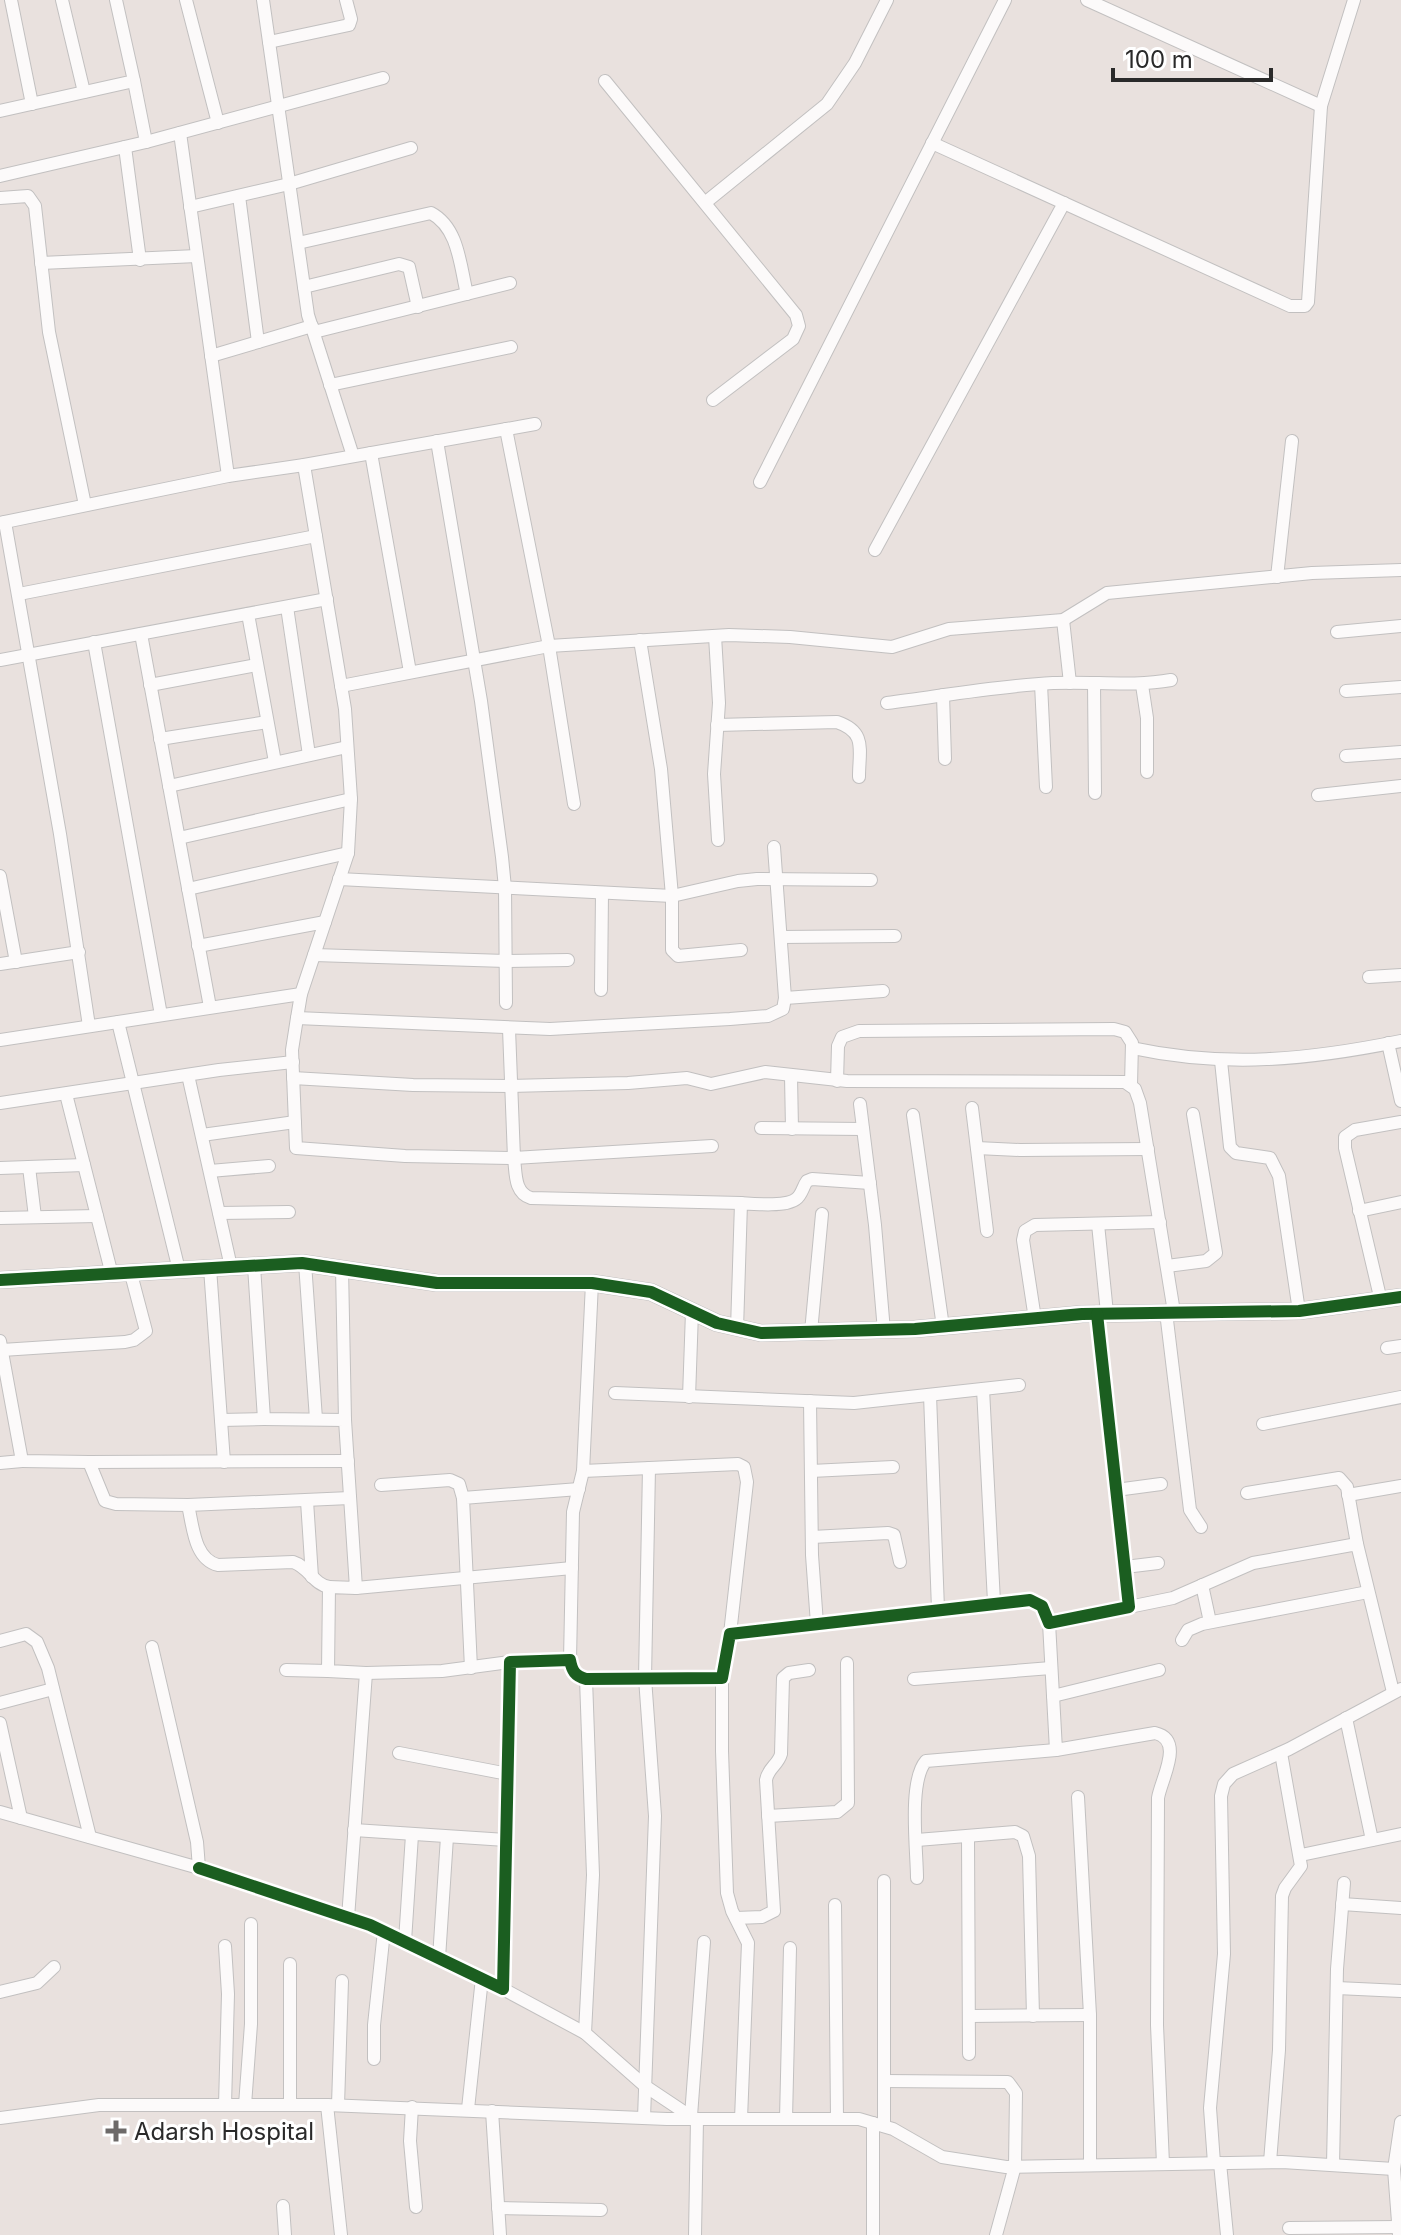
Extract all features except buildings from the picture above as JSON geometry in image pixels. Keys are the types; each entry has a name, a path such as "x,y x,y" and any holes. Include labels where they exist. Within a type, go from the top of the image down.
{"street":[{"path":"11,0 32,104"},
{"path":"62,0 84,92"},
{"path":"116,0 146,142"},
{"path":"186,0 218,123"},
{"path":"263,0 304,287 313,329 353,456"},
{"path":"269,42 349,25 351,19 346,0"},
{"path":"706,202 827,104 855,63 887,0"},
{"path":"760,482 1005,0"},
{"path":"1087,0 1321,106"},
{"path":"932,143 1290,306 1305,306 1308,302 1321,106 1354,0"},
{"path":"0,176 146,142 383,78"},
{"path":"0,111 134,81"},
{"path":"605,81 796,315 799,326 793,339 713,400"},
{"path":"180,133 228,476"},
{"path":"125,147 140,260"},
{"path":"190,207 289,184 411,148"},
{"path":"0,198 28,196 35,206 49,332 85,505"},
{"path":"239,196 258,342"},
{"path":"875,550 1064,203"},
{"path":"298,243 431,213 442,219 452,233 467,294"},
{"path":"41,263 197,256"},
{"path":"304,287 399,264 409,267 413,273 418,307"},
{"path":"211,356 258,342 510,283"},
{"path":"330,385 511,347"},
{"path":"89,1026 30,654 2,522 228,476 535,424"},
{"path":"506,429 549,646 574,804"},
{"path":"437,441 474,660 505,888 506,1003"},
{"path":"1277,577 1292,441"},
{"path":"371,453 410,672"},
{"path":"304,465 341,686 351,799 348,853 301,994 297,1018 293,1062 296,1148 405,1156 514,1158 712,1146"},
{"path":"19,594 316,536"},
{"path":"341,686 549,646 715,636 790,637 892,647 949,629 1063,620 1107,593 1277,577 1401,570"},
{"path":"0,660 327,599"},
{"path":"287,607 309,755"},
{"path":"248,614 275,762"},
{"path":"1063,620 1070,683"},
{"path":"1337,632 1401,626"},
{"path":"141,634 210,1007"},
{"path":"715,636 719,703 714,774 718,840"},
{"path":"640,640 661,769 672,896 670,945 678,956 741,950"},
{"path":"94,642 161,1015"},
{"path":"150,685 257,665"},
{"path":"887,703 1041,684 1142,685 1171,680"},
{"path":"1094,683 1095,793"},
{"path":"1041,684 1046,787"},
{"path":"1142,685 1147,718 1147,772"},
{"path":"1346,691 1401,687"},
{"path":"943,695 945,759"},
{"path":"160,739 267,722"},
{"path":"717,725 837,722 849,726 855,730 858,740 859,777"},
{"path":"169,786 347,747"},
{"path":"1346,756 1401,752"},
{"path":"1318,795 1401,786"},
{"path":"179,838 351,799"},
{"path":"297,1018 550,1029 768,1016 783,1009 785,998 774,847"},
{"path":"188,889 348,853"},
{"path":"0,876 16,962"},
{"path":"339,879 672,896 738,881 871,880"},
{"path":"601,990 602,893"},
{"path":"198,946 325,922"},
{"path":"781,937 895,936"},
{"path":"0,964 79,952"},
{"path":"314,955 568,960"},
{"path":"1369,977 1401,975"},
{"path":"785,998 883,991"},
{"path":"0,1040 301,994"},
{"path":"118,1022 179,1270"},
{"path":"509,1029 514,1158 518,1188 531,1198 761,1205 797,1199 807,1181 812,1179 870,1183"},
{"path":"837,1081 838,1046 842,1037 859,1031 1114,1029 1130,1037 1131,1085 1140,1103 1167,1266 1190,1510 1201,1527"},
{"path":"1132,1048 1167,1056 1221,1061 1280,1060 1337,1054 1394,1042 1401,1101"},
{"path":"1221,1061 1230,1147 1236,1153 1270,1158 1279,1176 1299,1311"},
{"path":"0,1103 293,1062"},
{"path":"293,1078 413,1085 510,1086 687,1078 711,1084 765,1072 837,1081 1078,1081 1125,1082 1131,1085"},
{"path":"188,1075 231,1267"},
{"path":"791,1076 792,1129"},
{"path":"66,1094 112,1275"},
{"path":"860,1104 884,1331"},
{"path":"972,1108 987,1231"},
{"path":"1167,1266 1206,1261 1216,1253 1193,1114"},
{"path":"913,1115 943,1327"},
{"path":"202,1135 295,1122"},
{"path":"1381,1301 1345,1137 1355,1130 1401,1122"},
{"path":"761,1128 863,1129"},
{"path":"977,1148 1035,1151 1148,1149"},
{"path":"0,1168 84,1165"},
{"path":"210,1171 269,1166"},
{"path":"29,1167 35,1217"},
{"path":"1359,1211 1401,1202"},
{"path":"737,1329 741,1203"},
{"path":"219,1213 289,1212"},
{"path":"811,1332 822,1214"},
{"path":"0,1218 97,1216"},
{"path":"1035,1319 1023,1240 1025,1231 1035,1225 1160,1222"},
{"path":"1098,1224 1116,1490 1129,1607"},
{"path":"0,1280 305,1263 437,1283 592,1283 651,1292 737,1329 761,1333 884,1331 1102,1313 1299,1311 1401,1297"},
{"path":"305,1263 316,1419"},
{"path":"254,1266 264,1419"},
{"path":"210,1268 224,1462"},
{"path":"342,1268 345,1420 356,1588"},
{"path":"22,1461 1,1346 125,1342 142,1336 146,1331 145,1322 131,1274"},
{"path":"592,1283 583,1471 573,1512 572,1670 586,1679 722,1678"},
{"path":"689,1397 692,1312"},
{"path":"1387,1348 1401,1346"},
{"path":"615,1393 854,1403 1019,1385"},
{"path":"983,1389 994,1602"},
{"path":"930,1395 938,1609"},
{"path":"1263,1424 1401,1397"},
{"path":"810,1401 817,1624"},
{"path":"0,1418 14,1416"},
{"path":"221,1420 345,1420"},
{"path":"0,1463 348,1461"},
{"path":"89,1462 105,1501 116,1504 188,1505 350,1498"},
{"path":"583,1471 738,1464 747,1473 730,1634 722,1678 727,1893 748,1943 741,2119"},
{"path":"811,1471 893,1467"},
{"path":"644,2118 655,1816 645,1678 649,1468"},
{"path":"1227,2235 1210,2108 1224,1954 1221,1796 1224,1784 1233,1774 1281,1753 1397,1691 1368,1592 1343,1481 1339,1478 1247,1493"},
{"path":"381,1485 456,1481 459,1484 463,1498 469,1579 471,1668"},
{"path":"1116,1490 1161,1484"},
{"path":"1348,1495 1401,1486"},
{"path":"463,1498 579,1489"},
{"path":"307,1501 312,1577"},
{"path":"188,1505 204,1560 218,1565 293,1562 302,1565 318,1583 329,1587 356,1588 572,1568"},
{"path":"812,1537 888,1533 894,1535 900,1562"},
{"path":"1049,1623 1173,1598 1253,1563 1357,1544"},
{"path":"1125,1567 1158,1563"},
{"path":"1202,1585 1210,1622"},
{"path":"328,1671 329,1587"},
{"path":"1182,1640 1188,1630 1210,1622 1368,1592"},
{"path":"730,1634 994,1602 1038,1602 1049,1623 1056,1750"},
{"path":"0,1641 26,1634 33,1636 48,1668 90,1837"},
{"path":"152,1647 197,1842 199,1868"},
{"path":"286,1670 412,1673 510,1662 570,1660"},
{"path":"503,1989 510,1662"},
{"path":"768,1816 837,1812 848,1803 847,1663"},
{"path":"914,1679 1051,1668"},
{"path":"736,1918 762,1917 774,1911 766,1780 768,1772 780,1760 783,1678 789,1673 809,1670"},
{"path":"1053,1696 1159,1670"},
{"path":"348,1918 366,1673"},
{"path":"585,2033 593,1875 586,1679"},
{"path":"0,1703 53,1689"},
{"path":"1346,1718 1372,1840"},
{"path":"0,1723 21,1818"},
{"path":"917,1878 916,1787 920,1768 926,1761 1056,1750 1155,1733 1164,1736 1170,1744 1158,1798 1157,2025 1163,2164"},
{"path":"399,1753 508,1774"},
{"path":"1270,2162 1279,2050 1282,1896 1299,1871 1301,1855 1281,1753"},
{"path":"1078,1797 1090,2015 1090,2165"},
{"path":"0,1812 199,1868 325,1908 384,1931 482,1978 585,2033 645,2086 694,2118"},
{"path":"354,1830 506,1840"},
{"path":"917,1840 1015,1832 1023,1836 1027,1843 1033,2016"},
{"path":"1301,1855 1401,1834"},
{"path":"405,1941 412,1835"},
{"path":"968,1836 969,2054"},
{"path":"439,1958 447,1837"},
{"path":"873,2235 878,2124 884,2081 884,1881"},
{"path":"1333,2165 1337,1988 1344,1883"},
{"path":"1342,1904 1401,1908"},
{"path":"835,1905 837,2119"},
{"path":"245,2105 251,2024 251,1924"},
{"path":"374,2059 374,2025 384,1931"},
{"path":"695,2235 694,2118 704,1942"},
{"path":"225,1946 225,2105"},
{"path":"786,2119 790,1948"},
{"path":"290,1964 290,2105"},
{"path":"0,1992 37,1983 54,1967"},
{"path":"468,2109 482,1978"},
{"path":"341,2235 333,2105 342,1981"},
{"path":"1337,1988 1401,1991"},
{"path":"970,2016 1090,2015"},
{"path":"227,2023 251,2024"},
{"path":"884,2081 1008,2082 1016,2093 1015,2166 996,2235"},
{"path":"0,2118 99,2105 333,2105 644,2118 859,2119 878,2124 942,2157 1015,2166 1270,2162 1333,2165 1397,2175"},
{"path":"412,2107 410,2141 416,2207"},
{"path":"492,2111 500,2235"},
{"path":"1289,2228 1398,2231 1397,2175 1401,2122"},
{"path":"283,2206 285,2235"},
{"path":"498,2208 601,2210"}],"cycle path":[{"path":"0,1280 302,1263 437,1283 592,1283 651,1292 717,1323 761,1333 915,1329 1082,1314 1299,1311 1401,1297"},
{"path":"199,1868 370,1925 503,1989 510,1662 570,1660 575,1672 586,1679 722,1678 730,1634 1030,1600 1042,1606 1049,1623 1129,1607 1097,1314"}],"place":[{"name":"Adarsh Hospital","path":"116,2131"}]}
